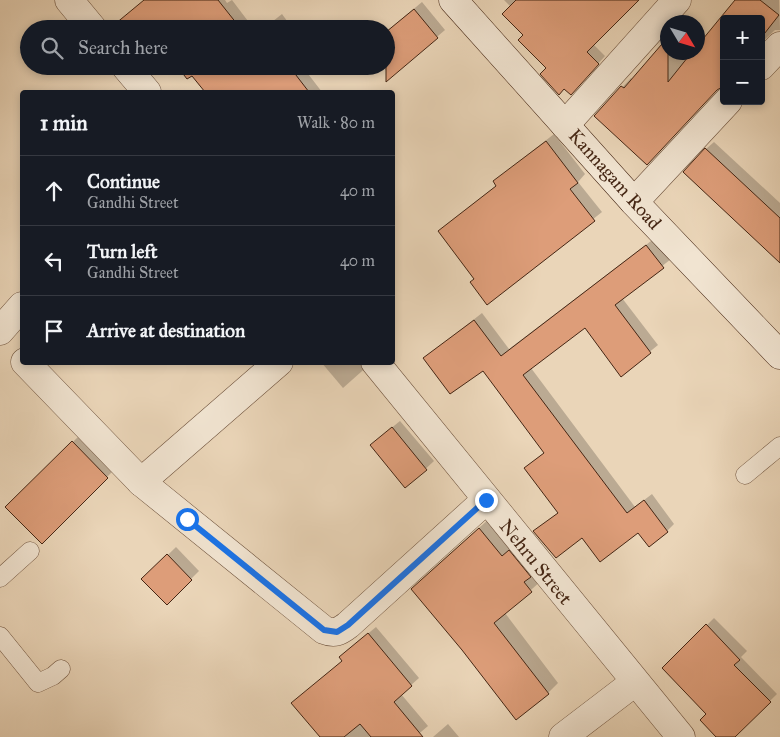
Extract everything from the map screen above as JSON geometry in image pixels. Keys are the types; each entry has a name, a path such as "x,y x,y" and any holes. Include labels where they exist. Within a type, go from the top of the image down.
{"street":[{"path":"70,0 87,20"},
{"name":"Kannagam Road","path":"452,0 634,202 780,355"},
{"path":"565,124 677,0"},
{"path":"765,62 780,46"},
{"path":"133,75 145,90"},
{"path":"634,202 724,105"},
{"path":"0,331 20,308"},
{"path":"0,337 20,357"},
{"path":"28,365 141,482 324,630 331,633 337,632 348,625 486,500"},
{"path":"141,482 276,365"},
{"name":"Nehru Street","path":"377,365 681,737"},
{"path":"563,737 635,682"}],"lane":[{"path":"745,475 780,446"},
{"path":"0,578 30,551"},
{"path":"0,636 38,683 61,669"}],"building":[{"path":"144,0 218,0 234,20 120,20"},
{"path":"516,0 639,0 587,52 599,64 571,95 564,89 559,95 540,74 546,68 518,40 523,35 502,14"},
{"path":"735,0 760,0 779,15 765,33 765,15 723,15"},
{"path":"414,9 438,38 395,74 395,25"},
{"path":"720,18 720,88 647,165 594,116 621,86 624,88 660,46 660,60 668,60 668,82 686,60 705,60 705,36"},
{"path":"184,75 296,75 307,90 203,90 192,76 187,79"},
{"path":"386,75 394,75 386,82"},
{"path":"546,141 578,183 570,189 595,221 487,305 470,282 474,279 438,231 496,186 493,181"},
{"path":"705,148 780,218 780,263 683,172"},
{"path":"646,245 664,268 615,305 651,353 621,377 585,328 523,375 627,513 644,500 668,532 649,547 638,533 600,562 582,538 556,558 533,531 558,513 524,468 544,453 483,371 450,394 423,358 474,320 501,356"},
{"path":"392,427 427,470 405,488 370,445"},
{"path":"72,441 108,478 42,544 5,507"},
{"path":"479,528 502,556 509,550 531,577 524,582 532,592 494,623 549,694 516,720 462,650 411,589"},
{"path":"167,554 192,580 167,605 141,579"},
{"path":"706,624 740,660 734,665 771,702 735,737 716,737 700,720 706,714 662,668"},
{"path":"368,633 412,686 394,702 423,737 371,737 360,724 344,737 320,737 291,703 342,661 339,657"}],"route":[{"path":"187,519 324,630 331,633 342,630 348,625 486,500"}]}
